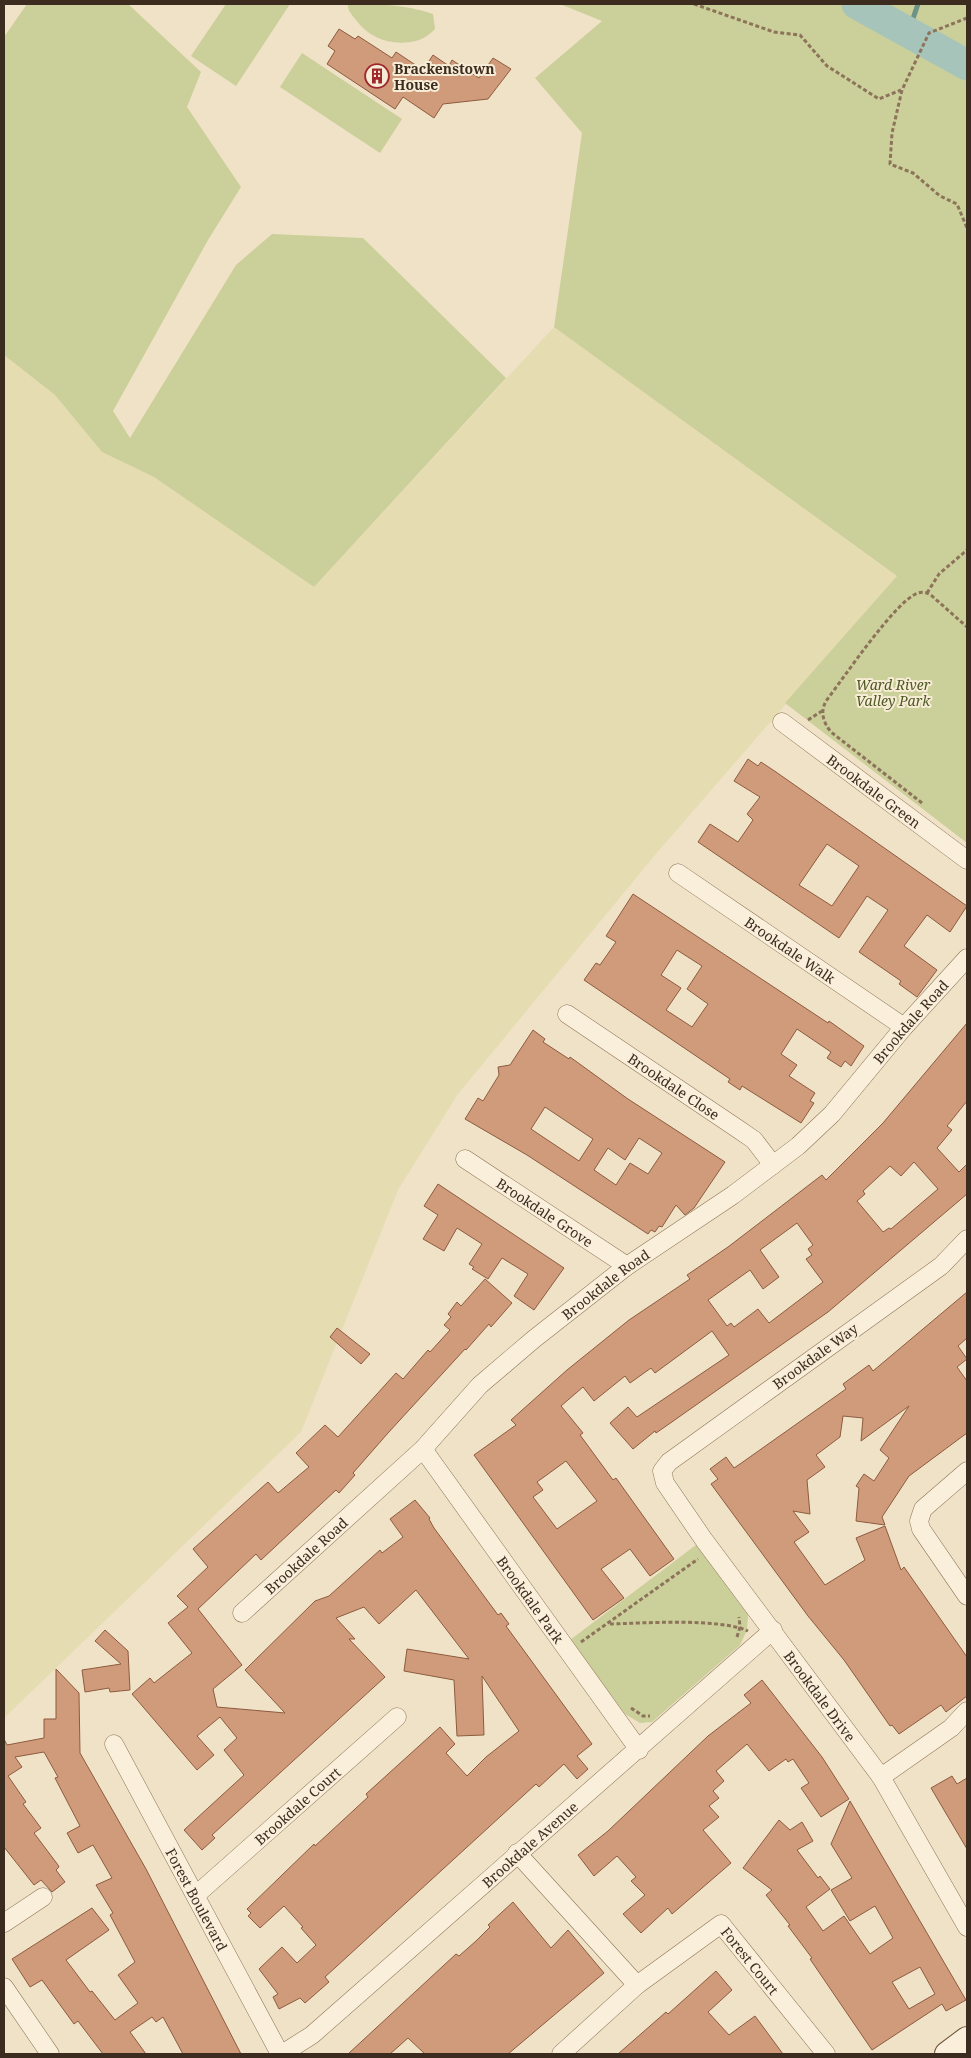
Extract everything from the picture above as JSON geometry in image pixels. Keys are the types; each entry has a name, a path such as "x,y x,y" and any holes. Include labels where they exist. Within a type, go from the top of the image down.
{"street":[{"name":"Brookdale Green","path":"782,722 967,860"},
{"name":"Brookdale Walk","path":"678,873 904,1027"},
{"name":"Brookdale Road","path":"242,1613 423,1449 480,1385 626,1266 798,1146 832,1114 904,1027 967,958"},
{"name":"Brookdale Close","path":"567,1014 738,1128 754,1140 773,1165"},
{"name":"Brookdale Grove","path":"465,1159 626,1266"},
{"name":"Brookdale Way","path":"662,1471 669,1462 941,1266 967,1239"},
{"name":"Brookdale Park","path":"423,1449 639,1750"},
{"name":"Brookdale Drive","path":"662,1471 666,1483 768,1634 881,1776 967,1927"},
{"path":"967,1471 923,1509 919,1521 922,1529 967,1596"},
{"name":"Brookdale Avenue","path":"281,2054 312,2035 517,1853 639,1750 768,1634"},
{"path":"881,1776 951,1728 967,1711"},
{"name":"Brookdale Court","path":"196,1895 398,1717"},
{"name":"Forest Boulevard","path":"114,1744 281,2054"},
{"path":"517,1853 637,1985"},
{"path":"6,1918 42,1896"},
{"name":"Forest Court","path":"561,2054 637,1985 721,1924 826,2054"},
{"path":"4,1987 45,2052"},
{"path":"947,2054 967,2039"}],"path":[{"path":"694,4 774,32 800,35 827,66 879,99 902,90"},
{"path":"967,18 929,33 913,63 902,90 892,132 890,164 913,173 940,196 956,204 967,228"},
{"path":"926,593 939,574 967,550"},
{"path":"929,808 831,732 823,719 822,711 826,701 895,609 916,593 926,593 967,626"},
{"path":"563,1645 584,1642 699,1559 705,1567"},
{"path":"737,1613 740,1628 737,1638"},
{"path":"610,1624 663,1622 740,1628 768,1634"},
{"path":"627,1702 632,1709 643,1716 654,1716"}],"shaded area":[{"path":"554,327 897,576 655,855 458,1094 398,1190 301,1432 4,1718 4,355 55,395 102,452 154,477 314,587"}],"green space":[{"path":"27,4 128,4 201,72 187,107 241,187 208,240 113,411 130,438 236,265 272,234 363,238 506,378 314,587 154,477 102,452 55,395 4,355 4,37"},
{"path":"226,4 290,4 236,86 191,56"},
{"path":"348,4 391,5 433,14 435,29 423,38 410,42 401,43 384,40 369,33 362,27 350,12"},
{"name":"Ward River Valley Park","path":"560,4 967,4 967,843 785,703 897,576 554,327 582,133 535,78 602,21"},
{"path":"302,53 402,119 380,153 280,87"},
{"path":"696,1545 748,1615 747,1630 740,1645 652,1722 640,1723 625,1714 570,1640"}],"building":[{"name":"Brackenstown House","path":"339,29 355,39 358,36 392,58 396,52 423,70 433,55 449,66 452,60 479,78 493,58 511,69 488,99 443,104 434,118 403,97 395,109 327,64 335,51 328,46"},
{"path":"748,759 758,766 761,762 967,906 950,932 927,915 904,946 937,970 917,997 899,984 901,981 859,952 888,910 867,896 839,938 698,842 710,824 738,842 753,820 747,814 760,797 734,781","holes":["827,844 859,866 832,906 799,885"]},
{"path":"633,894 828,1023 829,1021 864,1046 851,1066 845,1061 841,1067 827,1058 831,1052 797,1029 781,1054 797,1065 789,1076 815,1093 810,1101 814,1103 801,1123 742,1086 740,1090 728,1082 730,1079 584,980 596,963 600,965 616,942 606,936","holes":["677,950 702,966 687,989 708,1004 692,1027 666,1010 681,988 661,975"]},
{"path":"967,1023 967,1101 947,1126 952,1130 937,1148 959,1172 967,1164 967,1194 828,1312 656,1433 655,1431 633,1449 610,1423 628,1407 637,1417 729,1355 712,1331 655,1373 651,1368 630,1383 625,1376 594,1401 583,1387 561,1406 583,1433 580,1435 613,1480 616,1478 674,1559 650,1576 630,1549 601,1569 624,1598 593,1620 474,1455 516,1425 511,1420 567,1370 629,1320 690,1279 687,1275 728,1247 822,1175 826,1180 883,1123","holes":["914,1162 938,1189 891,1229 889,1228 883,1232 857,1201 865,1194 863,1191 890,1166 901,1176","797,1223 813,1245 808,1249 812,1255 806,1259 823,1282 769,1323 758,1309 734,1327 731,1323 727,1326 708,1300 750,1270 763,1289 779,1277 760,1250","566,1461 597,1501 557,1529 533,1497 543,1490 537,1482"]},
{"path":"533,1030 545,1039 543,1042 569,1059 570,1057 628,1099 725,1162 694,1208 685,1215 676,1205 662,1227 659,1226 655,1232 651,1230 648,1234 527,1155 465,1119 478,1098 483,1101 499,1075 498,1067 510,1065","holes":["545,1107 593,1139 579,1161 531,1129","639,1138 662,1153 648,1174 630,1163 616,1185 594,1170 608,1148 625,1160"]},
{"path":"438,1184 564,1268 534,1310 514,1296 528,1274 502,1258 488,1279 472,1269 474,1267 469,1264 482,1244 457,1228 444,1251 423,1239 438,1215 424,1206"},
{"path":"485,1279 512,1303 491,1327 489,1324 465,1349 388,1433 353,1473 355,1475 339,1493 336,1490 261,1560 256,1554 198,1609 242,1665 213,1689 217,1707 285,1713 245,1670 315,1601 329,1596 380,1550 382,1553 403,1537 390,1519 415,1500 430,1518 434,1528 498,1615 501,1613 509,1624 506,1626 592,1744 577,1756 588,1769 577,1779 564,1764 539,1787 536,1784 325,1977 329,1982 305,2003 300,1998 279,2009 273,1997 278,1994 259,1969 282,1947 297,1963 316,1945 284,1906 260,1928 248,1916 251,1913 247,1909 314,1844 315,1846 368,1797 366,1794 440,1727 455,1744 446,1753 467,1776 486,1757 519,1731 482,1676 484,1735 457,1736 454,1680 404,1671 407,1649 469,1659 416,1590 379,1624 364,1607 336,1618 355,1639 349,1639 385,1677 212,1835 215,1838 202,1850 184,1830 244,1775 224,1750 237,1738 220,1717 197,1736 214,1755 197,1770 132,1694 150,1678 154,1683 192,1653 168,1623 188,1607 177,1596 208,1567 193,1549 268,1482 278,1493 309,1467 296,1453 325,1425 338,1437 396,1373 403,1379 428,1350 430,1352 450,1330 444,1325 451,1317 448,1314 457,1302 461,1306"},
{"path":"967,1292 967,1338 958,1346 967,1359 957,1367 967,1381 967,1433 909,1476 882,1517 885,1525 856,1521 859,1488 856,1486 864,1474 874,1481 889,1458 880,1450 909,1406 861,1441 863,1418 843,1416 840,1437 816,1455 825,1467 807,1480 810,1514 793,1511 809,1532 794,1542 825,1585 865,1560 856,1538 885,1526 901,1570 904,1567 967,1657 967,1696 946,1712 941,1705 899,1734 892,1725 890,1726 844,1660 808,1616 711,1484 718,1479 710,1469 726,1457 734,1468 740,1464 846,1389 843,1384 869,1365 873,1371"},
{"path":"337,1328 370,1354 361,1364 330,1337"},
{"path":"105,1630 128,1651 130,1690 110,1692 109,1688 85,1692 82,1670 121,1664 95,1641"},
{"path":"56,1669 79,1693 80,1753 146,1869 241,2054 183,2054 163,2017 156,2022 152,2017 130,2032 146,2054 103,2054 78,2021 74,2024 42,1980 30,1987 12,1959 92,1908 109,1930 66,1960 90,1992 92,1991 115,2020 138,2003 118,1975 135,1962 110,1915 113,1913 96,1885 112,1878 93,1845 78,1853 67,1833 80,1826 55,1778 58,1777 44,1752 15,1757 22,1767 8,1776 26,1802 23,1804 41,1828 34,1833 58,1865 59,1867 56,1870 65,1882 52,1892 41,1880 34,1885 4,1847 4,1739 7,1745 44,1738 44,1719 56,1719"},
{"path":"762,1680 822,1757 849,1799 821,1817 801,1788 809,1783 793,1759 788,1762 786,1759 769,1771 747,1744 716,1771 724,1781 713,1791 719,1798 709,1806 719,1817 703,1830 731,1863 672,1914 668,1908 641,1933 623,1914 645,1895 631,1881 636,1877 617,1856 594,1876 578,1855 608,1831 708,1736 751,1703 744,1695"},
{"path":"952,1776 957,1784 967,1778 967,1849 931,1788"},
{"path":"850,1801 966,2000 946,2011 942,2004 872,2050 810,1959 812,1958 788,1926 790,1925 766,1895 772,1890 743,1868 779,1820 790,1830 802,1822 813,1841 797,1850 818,1878 820,1876 830,1889 806,1907 823,1931 844,1916 870,1954 893,1938 875,1906 850,1921 831,1890 852,1878 831,1844","holes":["920,1967 935,1994 909,2009 892,1982"]},
{"path":"513,1902 551,1948 568,1930 604,1973 508,2054 425,2054 408,2038 390,2054 348,2054 456,1954 459,1956 476,1941 490,1927 488,1925"},
{"path":"716,1971 732,1990 708,2012 729,2035 755,2016 783,2054 618,2054 666,2012 668,2014"}],"waterway":[{"path":"857,4 967,65"},
{"path":"908,33 918,4"}],"place":[{"name":"Brackenstown House","path":"377,76"}]}
